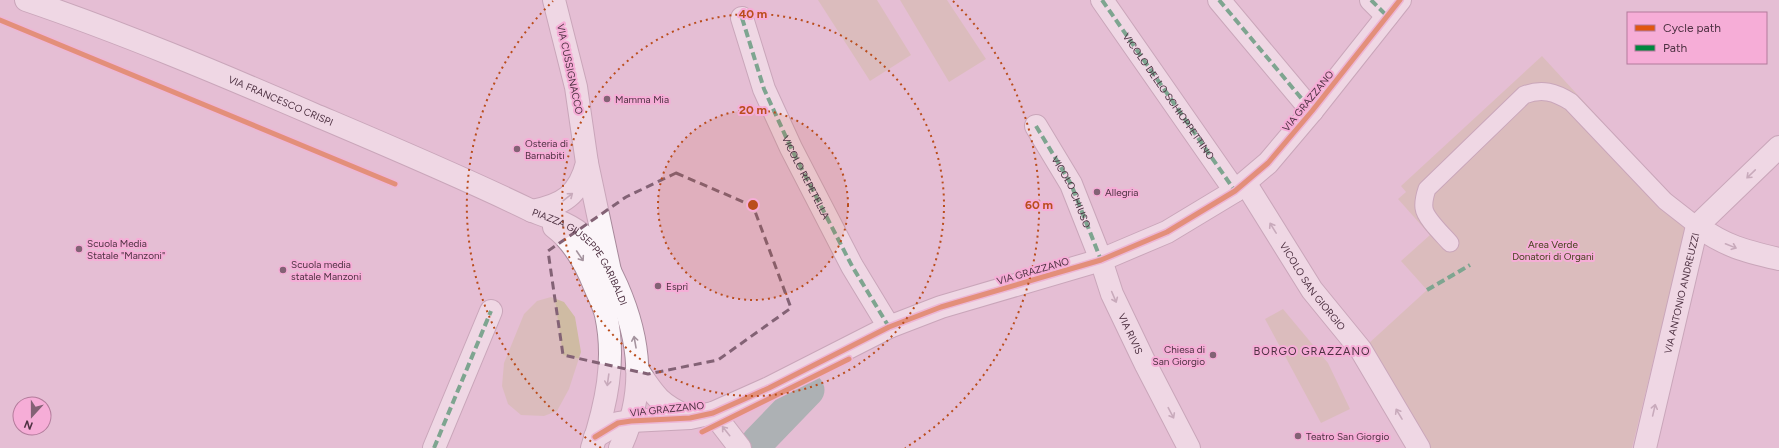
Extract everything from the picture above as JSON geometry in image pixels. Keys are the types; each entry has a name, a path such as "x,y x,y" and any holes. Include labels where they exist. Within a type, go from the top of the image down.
{"street":[{"name":"VIA FRANCESCO CRISPI","path":"26,0 92,23 263,92 379,142 532,211"},
{"name":"VIA CUSSIGNACCO","path":"554,0 576,87 588,163 611,272"},
{"name":"VICOLO DELLO SCHIOPPETTINO","path":"1102,0 1240,188"},
{"path":"1219,0 1312,111"},
{"path":"1371,0 1393,8"},
{"name":"VIA GRAZZANO","path":"594,442 618,423 690,418 713,413 789,379 889,327 941,307 1101,260 1167,232 1240,188 1268,163 1312,111 1393,8"},
{"name":"VICOLO REPETELLA","path":"742,18 764,89 791,148 852,266 889,327"},
{"name":"VICOLO CHIUSO","path":"1036,126 1071,184 1101,260"},
{"name":"VIA ANTONIO ANDREUZZI","path":"1645,448 1697,226 1779,147"},
{"path":"532,211 558,204 568,198 580,183 588,163"},
{"name":"VICOLO SAN GIORGIO","path":"1240,188 1312,290 1361,350 1419,448"},
{"name":"PIAZZA GIUSEPPE GARIBALDI","path":"532,211 556,220 574,229 587,238 597,249 611,272 625,304 633,331 637,357 637,369 635,403 631,421 620,448"},
{"name":"PIAZZA GIUSEPPE GARIBALDI","path":"532,211 556,229 572,244 583,259 606,315 611,363 605,405 594,442"},
{"path":"1697,226 1717,240 1731,246 1779,259"},
{"name":"VIA RIVIS","path":"1101,260 1112,294 1125,322 1189,448"},
{"path":"434,448 491,311"},
{"name":"VIA GRAZZANO","path":"637,369 652,392 660,401 690,418"},
{"path":"713,413 740,448"}],"lane":[{"path":"1450,242 1428,217 1424,209 1424,198 1427,189 1524,95 1544,90 1552,92 1570,102 1665,201 1697,226"}],"highlighted area":[{"path":"676,173 753,206 791,308 718,360 648,374 563,355 548,251 626,197"}],"green space":[{"path":"818,0 877,0 911,55 870,81"},
{"path":"900,0 947,0 986,59 949,82"},
{"name":"Area Verde Donatori di Organi","path":"1542,56 1631,153 1684,207 1684,235 1632,448 1430,448 1368,344 1427,290 1401,261 1430,235 1398,199 1406,192 1401,186"},
{"path":"551,297 564,302 575,317 581,352 569,389 557,411 544,416 521,415 508,404 502,386 504,363 524,314 537,301"},
{"path":"1283,309 1328,363 1350,409 1321,423 1265,319"}],"waterway":[{"path":"758,442 808,390"}],"marked path":[{"path":"1102,0 1235,191"},
{"path":"1219,0 1312,111"},
{"path":"1371,0 1387,16"},
{"path":"742,18 764,89 791,148 852,266 889,327"},
{"path":"1036,126 1071,184 1101,260"},
{"path":"1427,290 1470,265"},
{"path":"434,448 491,311"}],"cycle path":[{"path":"595,437 618,423 690,418 713,413 769,388 889,327 941,307 1101,260 1167,232 1235,191 1268,163 1312,111 1400,0"},
{"path":"0,20 395,184"},
{"path":"702,432 849,359"}],"place":[{"name":"Mamma Mia","path":"607,99"},
{"name":"Osteria di Barnabiti","path":"517,149"},
{"name":"Allegria","path":"1097,192"},
{"name":"Scuola Media Statale \"Manzoni\"","path":"79,249"},
{"name":"Scuola media statale Manzoni","path":"283,270"},
{"name":"Esprì","path":"658,286"},
{"name":"Chiesa di San Giorgio","path":"1213,355"},
{"name":"Teatro San Giorgio","path":"1298,436"}],"district":[{"name":"BORGO GRAZZANO","path":"1312,351"}]}
